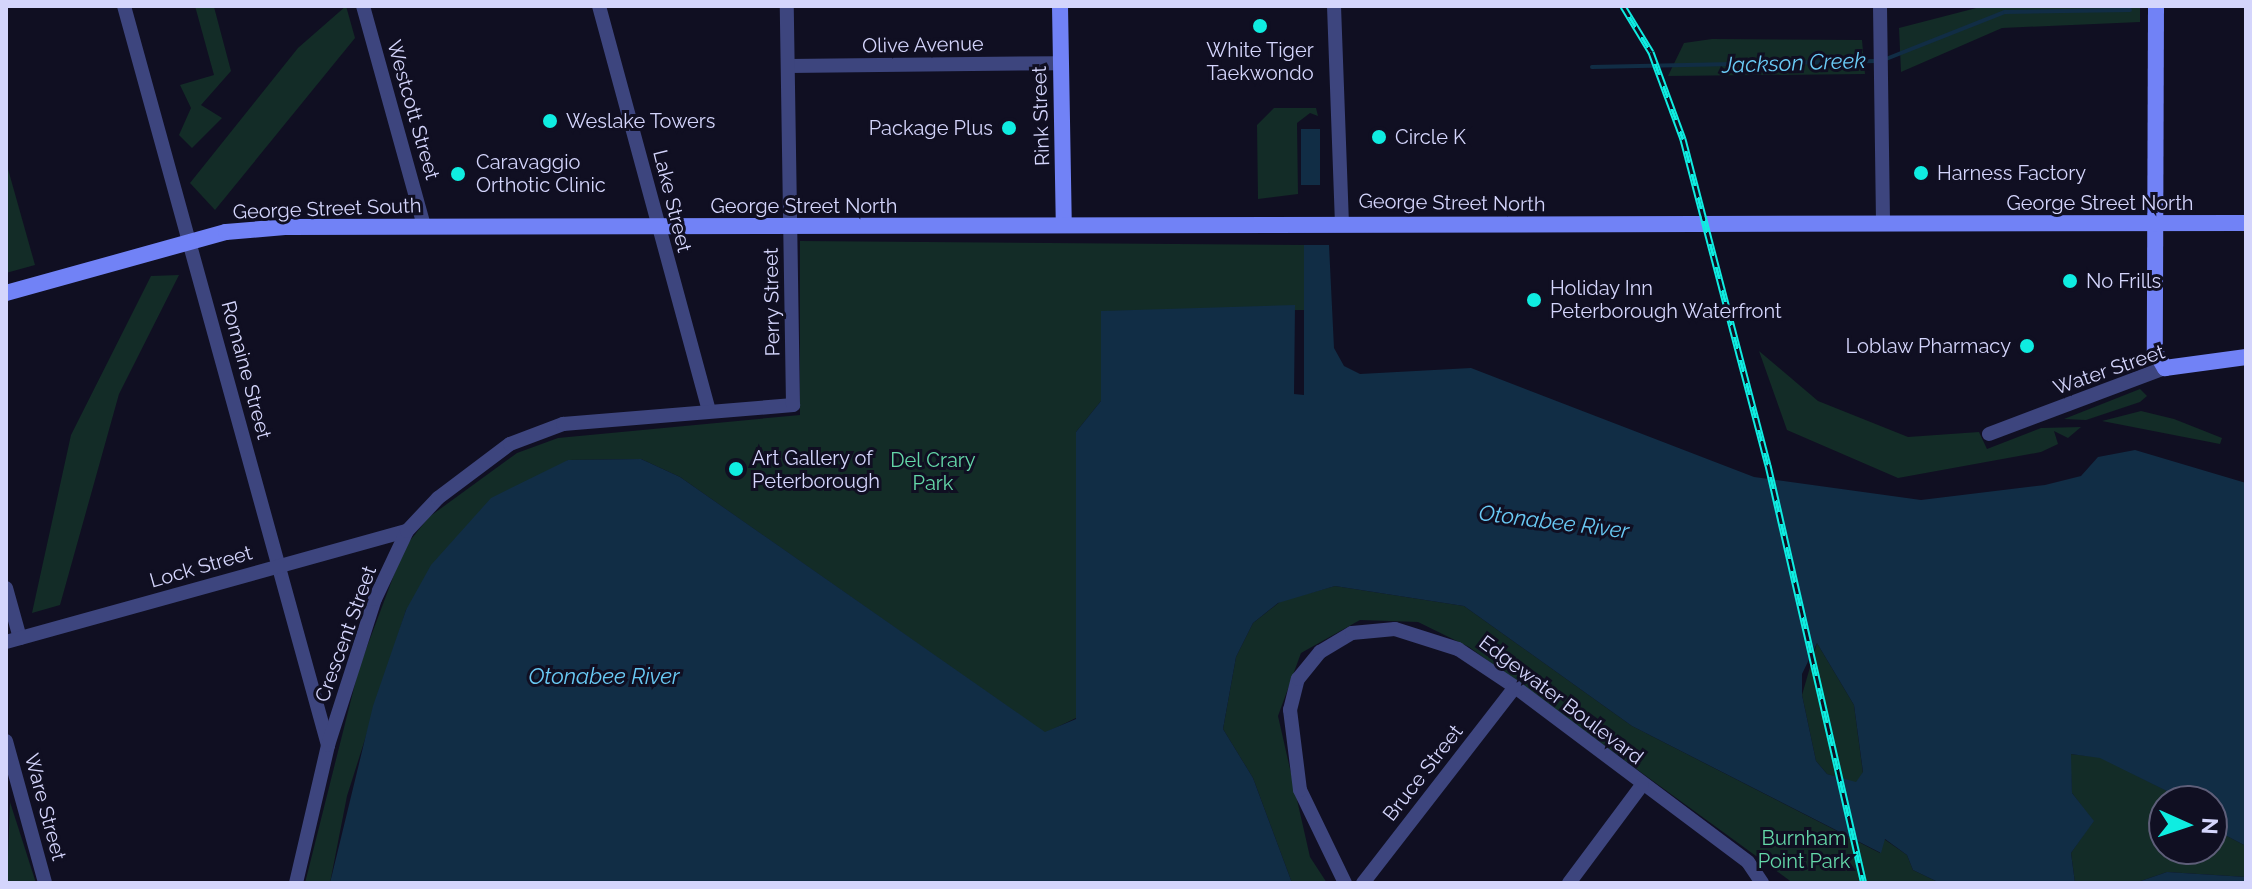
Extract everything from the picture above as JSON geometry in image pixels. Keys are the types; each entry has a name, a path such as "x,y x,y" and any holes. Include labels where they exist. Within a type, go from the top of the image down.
{"main road":[{"name":"Rink Street","path":"1060,6 1064,225"},
{"path":"2156,6 2155,351 2165,368"},
{"name":"George Street North","path":"658,227 1342,222 2246,223"},
{"path":"2110,225 2144,237 2155,255"},
{"name":"George Street South","path":"6,293 190,242 285,227 658,227"},
{"name":"Water Street","path":"2165,368 2246,357"}],"street":[{"name":"Romaine Street","path":"124,6 328,745"},
{"name":"Westcott Street","path":"363,6 424,226"},
{"name":"Lake Street","path":"599,6 708,406"},
{"name":"Perry Street","path":"787,6 793,405"},
{"path":"1334,6 1342,222"},
{"path":"1880,6 1883,223"},
{"name":"Olive Avenue","path":"788,66 1060,63"},
{"name":"Water Street","path":"1989,434 2165,368"},
{"name":"Crescent Street","path":"296,883 328,745 375,599 407,531 510,444 563,424 708,406 793,405"},
{"name":"Lock Street","path":"13,640 407,531"},
{"path":"6,588 13,640"},
{"name":"Edgewater Boulevard","path":"1345,883 1328,858 1290,754 1290,710 1308,665 1352,633 1395,629 1458,649 1515,687 1748,862 1762,883"},
{"name":"Bruce Street","path":"1363,883 1515,687"},
{"name":"Ware Street","path":"6,741 45,883"},
{"path":"1569,883 1642,785"}],"green space":[{"path":"195,6 214,7 231,71 201,105 222,118 192,148 179,135 191,108 180,85 214,75"},
{"path":"346,6 355,38 215,210 190,183 298,48"},
{"path":"1984,6 2140,6 2140,22 2002,28 1901,72 1899,28"},
{"path":"1712,39 1862,40 1865,74 1668,76 1684,43"},
{"path":"1274,108 1316,108 1318,116 1310,113 1297,123 1298,194 1258,199 1257,125"},
{"path":"6,162 35,265 6,273"},
{"name":"Del Crary Park","path":"800,241 1304,245 1305,310 1101,311 1101,401 1076,432 1076,718 1045,733 680,477 641,459 568,460 406,610 347,796 330,883 305,883 359,668 404,548 429,517 517,453 558,438 800,415"},
{"path":"179,275 119,394 60,605 32,613 71,435 151,276"},
{"path":"1759,351 1818,401 1908,437 1979,432 1987,449 2041,428 2081,427 2068,438 2054,431 2058,444 2041,452 1898,478 1787,430"},
{"path":"2140,389 2147,396 2140,402 2086,420 2064,419"},
{"path":"2141,411 2174,419 2222,438 2220,444 2102,421"},
{"name":"Burnham Point Park","path":"1335,586 1464,606 1632,726 1880,853 1884,839 1907,855 1913,870 1940,883 1793,883 1469,647 1418,622 1360,620 1301,653 1278,716 1310,857 1327,883 1292,883 1253,778 1223,729 1236,657 1253,623 1281,601"},
{"path":"1817,643 1854,705 1863,773 1856,783 1827,774 1816,761 1802,695"},
{"path":"2070,754 2100,757 2155,785 2148,785 2148,865 2228,865 2228,837 2246,846 2246,877 2167,872 2135,883 2075,883 2071,853 2093,821 2072,793"},
{"path":"10,802 36,883 7,883"}],"water":[{"path":"1301,129 1320,129 1320,185 1301,185"},
{"name":"Otonabee River","path":"1304,245 1329,245 1334,348 1344,366 1360,374 1471,368 1754,477 1921,500 2045,485 2081,476 2098,457 2135,450 2246,483 2246,846 2228,837 2228,785 2155,785 2100,758 2071,754 2072,793 2094,821 2071,853 2075,883 1940,883 1913,870 1907,855 1885,839 1881,853 1632,726 1464,606 1335,586 1278,603 1253,623 1236,657 1223,729 1253,778 1292,883 330,883 373,706 406,610 431,565 491,498 568,460 641,459 680,477 1045,732 1076,719 1076,432 1101,401 1101,311 1295,305 1294,394 1304,395","holes":["1817,643 1854,705 1863,772 1856,782 1827,774 1816,761 1802,695 1802,674"]},
{"path":"2167,872 2246,877 2246,883 2135,883"}],"waterway":[{"name":"Jackson Creek","path":"1886,59 2005,12 2130,10"},
{"name":"Jackson Creek","path":"1592,67 1877,61"}],"railway":[{"path":"1623,6 1651,52 1683,139 1768,465 1864,883"}],"place":[{"name":"White Tiger Taekwondo","path":"1260,26"},
{"name":"Weslake Towers","path":"550,121"},
{"name":"Package Plus","path":"1009,128"},
{"name":"Circle K","path":"1379,137"},
{"name":"Harness Factory","path":"1921,173"},
{"name":"Caravaggio Orthotic Clinic","path":"458,174"},
{"name":"No Frills","path":"2070,281"},
{"name":"Holiday Inn Peterborough Waterfront","path":"1534,300"},
{"name":"Loblaw Pharmacy","path":"2027,346"},
{"name":"Art Gallery of Peterborough","path":"736,469"}]}
